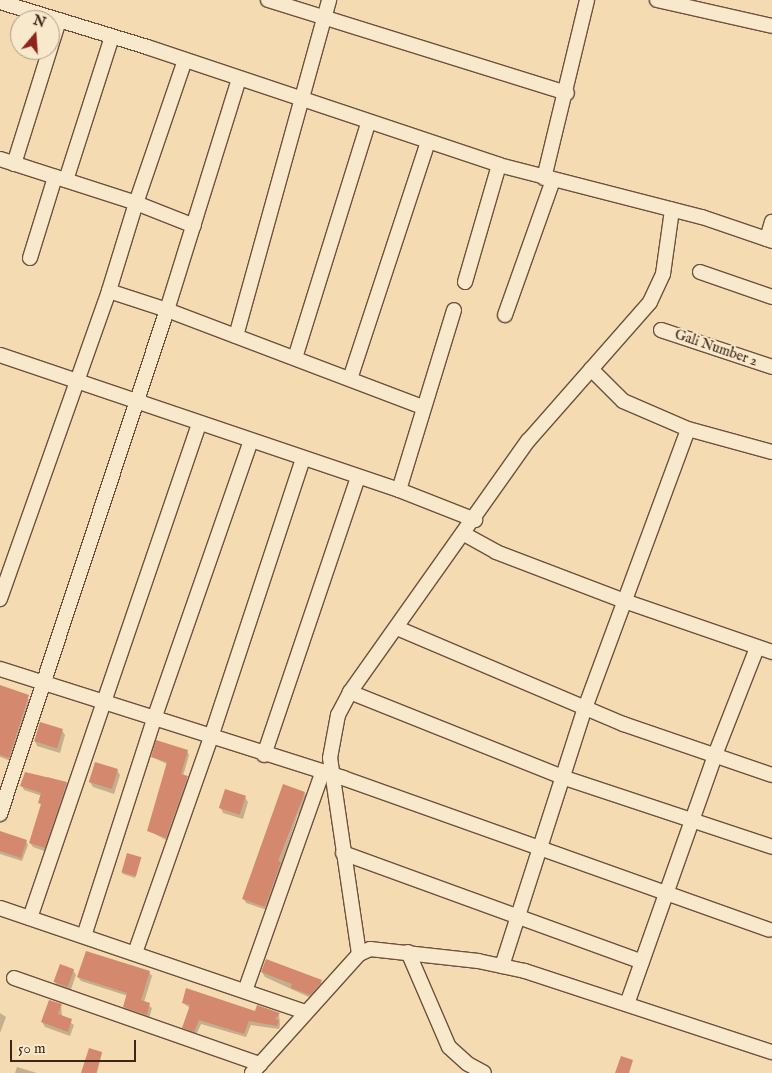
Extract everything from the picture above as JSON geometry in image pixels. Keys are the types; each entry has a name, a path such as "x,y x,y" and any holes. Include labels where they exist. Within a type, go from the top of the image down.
{"street":[{"path":"268,0 567,92"},
{"path":"236,336 329,0"},
{"path":"505,315 548,179 587,0"},
{"path":"657,0 772,26"},
{"path":"1,5 21,10"},
{"path":"60,20 185,60 368,123 548,179 702,217 769,240 772,222"},
{"path":"30,258 61,179 112,37"},
{"path":"14,164 47,60"},
{"path":"0,599 109,291 136,203 185,60"},
{"path":"0,814 135,401 167,310 238,79"},
{"path":"295,358 368,123"},
{"path":"350,379 428,142"},
{"path":"0,159 136,203 194,226"},
{"path":"465,282 499,165"},
{"path":"364,952 333,776 331,740 338,715 402,631 528,441 593,372 650,302 658,288 676,210"},
{"path":"700,272 772,297"},
{"path":"109,291 167,310 423,407"},
{"path":"399,490 454,310"},
{"name":"Gali Number 2","path":"661,330 772,367"},
{"path":"0,355 399,490 474,520"},
{"path":"593,372 623,401 688,429 772,452"},
{"path":"30,918 200,424"},
{"path":"502,966 585,708 688,429"},
{"path":"84,936 154,718 251,441"},
{"path":"136,953 212,736 303,459"},
{"path":"264,755 358,477"},
{"path":"466,536 496,552 624,601 772,652"},
{"path":"402,631 429,644 585,708 772,775"},
{"path":"627,1004 668,894 715,754 757,648"},
{"path":"0,669 212,736 264,755 360,784 769,930"},
{"path":"355,694 562,777 772,847"},
{"path":"244,991 333,776"},
{"path":"347,854 518,915 642,962"},
{"path":"0,908 305,1012"},
{"path":"404,951 449,1047 468,1064 484,1073"},
{"path":"14,978 256,1068 305,1012 364,952 404,951 502,966 627,1004 772,1052"}],"building":[{"path":"0,685 29,695 9,758 0,755"},
{"path":"40,722 63,729 57,748 34,741"},
{"path":"156,740 188,750 181,774 188,776 166,838 147,831 167,762 151,757"},
{"path":"95,762 118,769 112,789 89,782"},
{"path":"25,772 67,782 45,848 29,843 41,804 38,803 41,793 20,786"},
{"path":"283,784 305,792 278,861 281,862 265,907 242,899"},
{"path":"225,789 246,796 240,815 219,808"},
{"path":"0,831 27,840 21,858 0,851"},
{"path":"127,853 141,857 136,876 121,872"},
{"path":"86,951 150,971 141,1000 150,1003 147,1015 123,1007 127,993 77,977"},
{"path":"266,959 322,980 310,995 291,988 292,984 261,972"},
{"path":"60,964 74,969 68,987 54,982"},
{"path":"186,988 255,1011 257,1005 280,1013 275,1019 279,1020 277,1026 249,1021 244,1034 199,1020 194,1032 182,1028 190,1005 182,1003"},
{"path":"49,1000 62,1004 58,1014 72,1019 68,1032 41,1022"},
{"path":"89,1048 102,1052 96,1073 81,1073"},
{"path":"621,1056 633,1060 629,1073 615,1073"}]}
